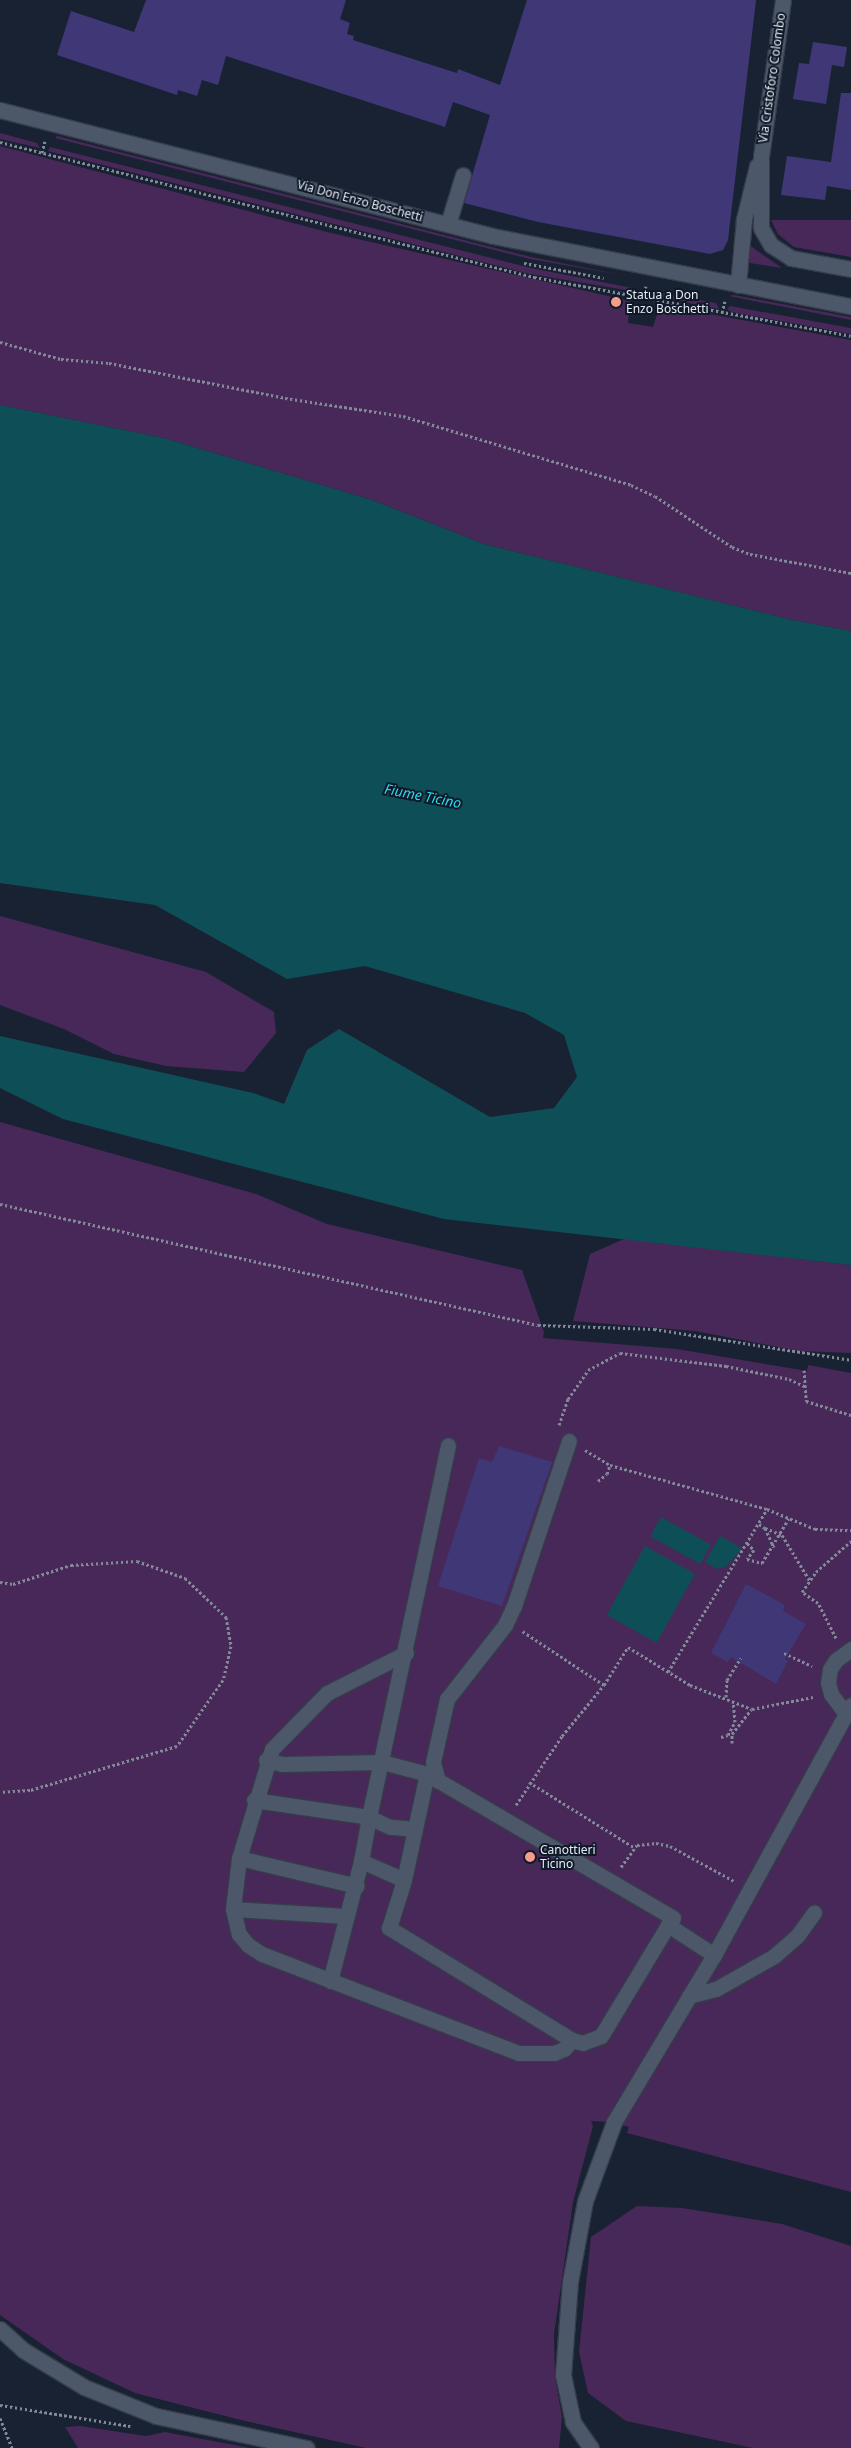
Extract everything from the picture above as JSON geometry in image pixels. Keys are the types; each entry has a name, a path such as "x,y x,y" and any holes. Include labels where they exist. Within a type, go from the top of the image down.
{"street":[{"name":"Via Cristoforo Colombo","path":"783,0 761,156 761,228 770,246 790,258 851,269"},
{"name":"Via Don Enzo Boschetti","path":"0,110 448,224 562,251 851,306"},
{"name":"Via Cristoforo Colombo","path":"738,285 750,187 761,156"},
{"path":"448,224 463,175"},
{"path":"569,1441 507,1621 447,1699 433,1762 432,1777 415,1829 404,1880 389,1928 572,2040 583,2043 601,2036 671,1921"},
{"path":"330,1981 357,1886 369,1817 406,1653 448,1445"},
{"path":"591,2448 573,2422 563,2375 570,2282 585,2201 614,2122 714,1955 849,1709 831,1694 830,1669 847,1650"},
{"path":"406,1653 327,1693 272,1749 266,1760 239,1858 233,1909 239,1934 248,1945 330,1981 519,2053 554,2053 564,2049 572,2040"},
{"path":"266,1760 282,1764 382,1762 432,1777 611,1882 671,1921 714,1955"},
{"path":"254,1800 369,1817 390,1827 415,1829"},
{"path":"239,1858 357,1886"},
{"path":"361,1860 404,1880"},
{"path":"233,1909 347,1916"},
{"path":"689,1996 716,1989 774,1956 797,1936 814,1913"},
{"path":"0,2329 23,2350 84,2387 156,2416 307,2448"}],"path":[{"path":"42,153 45,141"},
{"path":"0,142 534,277 851,336"},
{"path":"644,298 646,286"},
{"path":"722,313 725,301"},
{"path":"0,342 61,360 108,363 285,398 403,416 631,485 750,554 851,573"},
{"path":"0,1204 538,1325 654,1329 851,1360"},
{"path":"804,1386 790,1379 726,1366 620,1353 588,1370 568,1399 556,1433 610,1465 767,1509 815,1529 851,1530"},
{"path":"804,1370 806,1401 851,1415"},
{"path":"598,1481 607,1474 610,1465"},
{"path":"668,1672 767,1509"},
{"path":"747,1544 754,1550 747,1559 755,1563 765,1561 782,1534 789,1518"},
{"path":"758,1524 782,1534 810,1581"},
{"path":"765,1528 774,1547"},
{"path":"847,1650 818,1603 802,1592 833,1555 851,1541"},
{"path":"0,1582 13,1584 71,1565 137,1561 185,1578 226,1617 231,1646 223,1680 176,1746 30,1790 0,1792"},
{"path":"507,1621 604,1685"},
{"path":"507,1821 529,1782 604,1685 628,1647 690,1685 726,1697 752,1709 831,1694"},
{"path":"784,1653 797,1661 830,1669"},
{"path":"726,1697 727,1680 740,1658"},
{"path":"721,1738 728,1735 735,1722 733,1700"},
{"path":"732,1743 732,1734 752,1709"},
{"path":"529,1782 635,1848"},
{"path":"611,1882 635,1848 656,1843 670,1846 750,1889"},
{"path":"0,2405 132,2427 156,2416"},
{"path":"0,2418 12,2448"}],"shaded area":[{"path":"0,133 37,143 40,148 0,139"},
{"path":"57,136 531,257 627,276 530,259 55,138"},
{"path":"0,146 327,232 630,301 628,323 653,327 660,305 851,340 851,631 788,619 484,544 372,500 164,438 0,405"},
{"path":"50,147 531,268 632,288 632,291 530,274 48,151"},
{"path":"771,220 851,220 851,257 794,247 778,234"},
{"path":"750,247 752,247 782,268 750,263"},
{"path":"661,293 716,303 719,309 659,297"},
{"path":"734,295 851,317 851,320 729,296"},
{"path":"730,306 851,328 851,334 732,312 727,309"},
{"path":"0,916 206,972 274,1012 276,1033 244,1072 166,1066 114,1054 64,1029 0,1005"},
{"path":"0,1122 256,1194 327,1224 522,1270 544,1332 543,1338 677,1349 807,1371 808,1365 851,1373 851,2192 627,2133 629,2127 610,2122 591,2121 593,2126 573,2202 554,2334 555,2378 562,2417 559,2448 366,2448 241,2420 135,2393 63,2359 0,2315"},
{"path":"624,1239 851,1265 851,1353 799,1351 695,1331 573,1321 590,1254"},
{"path":"637,2206 682,2208 782,2224 851,2246 851,2448 753,2448 626,2421 588,2393 579,2352 591,2237"},
{"path":"80,2426 146,2436 165,2432 250,2448 78,2448 65,2427"}],"water":[{"name":"Fiume Ticino","path":"0,405 164,438 372,500 484,544 788,619 851,631 851,1265 444,1219 63,1119 0,1088 0,1036 253,1093 284,1104 307,1050 339,1029 490,1117 554,1108 577,1077 564,1035 525,1013 365,966 287,979 155,905 0,883"},
{"path":"661,1517 711,1545 700,1564 650,1536"},
{"path":"720,1536 742,1548 726,1567 717,1569 705,1562"},
{"path":"645,1546 695,1574 657,1643 607,1615"}],"building":[{"path":"146,0 346,0 340,19 350,23 347,34 354,36 353,40 457,73 458,69 500,85 527,0 756,0 728,240 723,250 710,254 538,222 464,203 490,115 453,102 445,127 226,56 218,85 202,80 197,96 178,90 177,95 57,55 71,11 134,32"},
{"path":"813,42 847,47 844,67 832,65 826,104 793,99 799,63 809,64"},
{"path":"841,93 851,93 851,190 827,186 825,200 781,195 787,156 831,162"},
{"path":"499,1446 552,1462 502,1606 438,1586 479,1458 492,1462"},
{"path":"746,1584 785,1605 783,1611 806,1624 785,1659 788,1661 776,1684 731,1657 728,1662 711,1653"}],"place":[{"name":"Statua a Don Enzo Boschetti","path":"616,302"},
{"name":"Canottieri Ticino","path":"530,1857"}]}
